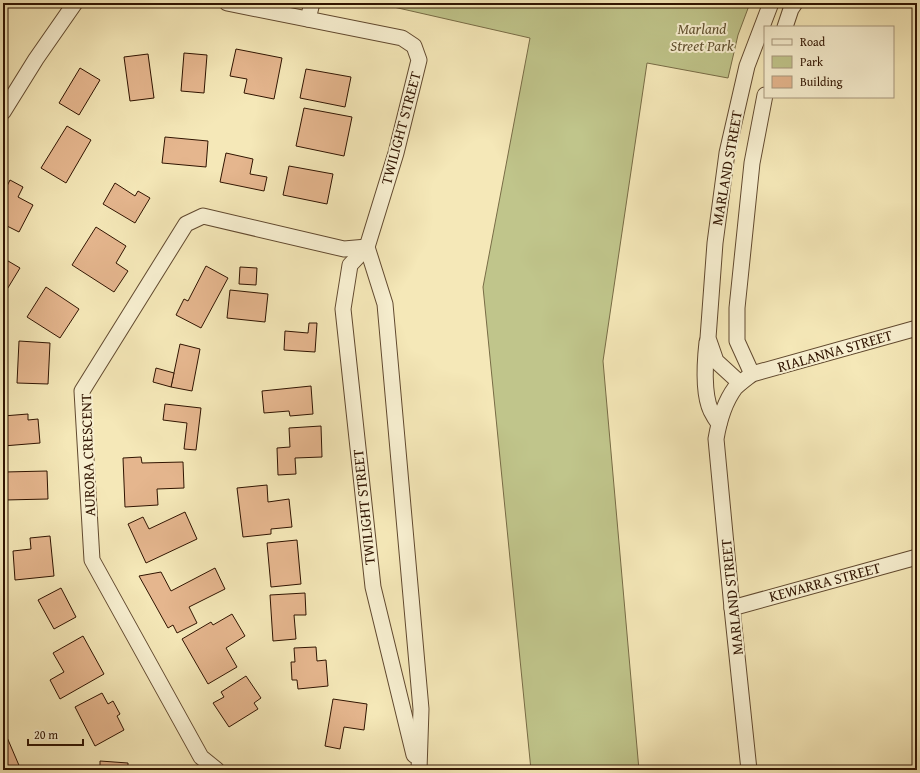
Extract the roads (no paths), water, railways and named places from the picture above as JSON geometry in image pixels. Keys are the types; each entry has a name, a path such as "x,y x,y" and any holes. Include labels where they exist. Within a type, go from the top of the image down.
{"street":[{"path":"3,112 36,59 75,3"},
{"name":"TWILIGHT STREET","path":"226,3 402,38 414,46 419,60 396,153 367,247 350,265 343,309 372,587 418,770"},
{"path":"308,19 312,3"},
{"name":"MARLAND STREET","path":"719,424 710,410 707,397 705,360 715,243 728,153 747,66 771,3"},
{"path":"785,26 791,9 795,3"},
{"name":"MARLAND STREET","path":"749,770 716,439 724,407 740,383 752,374 737,341 737,308 752,163 764,98"},
{"name":"AURORA CRESCENT","path":"217,770 201,757 92,560 82,391 186,224 204,216 344,249 367,247"},
{"name":"TWILIGHT STREET","path":"367,247 385,304 421,709 418,770"},
{"name":"RIALANNA STREET","path":"752,374 917,328"},
{"name":"MARLAND STREET","path":"708,338 716,361 740,383"},
{"name":"KEWARRA STREET","path":"732,608 917,557"}],"park label":[{"name":"Marland Street Park","path":"702,38"}]}
